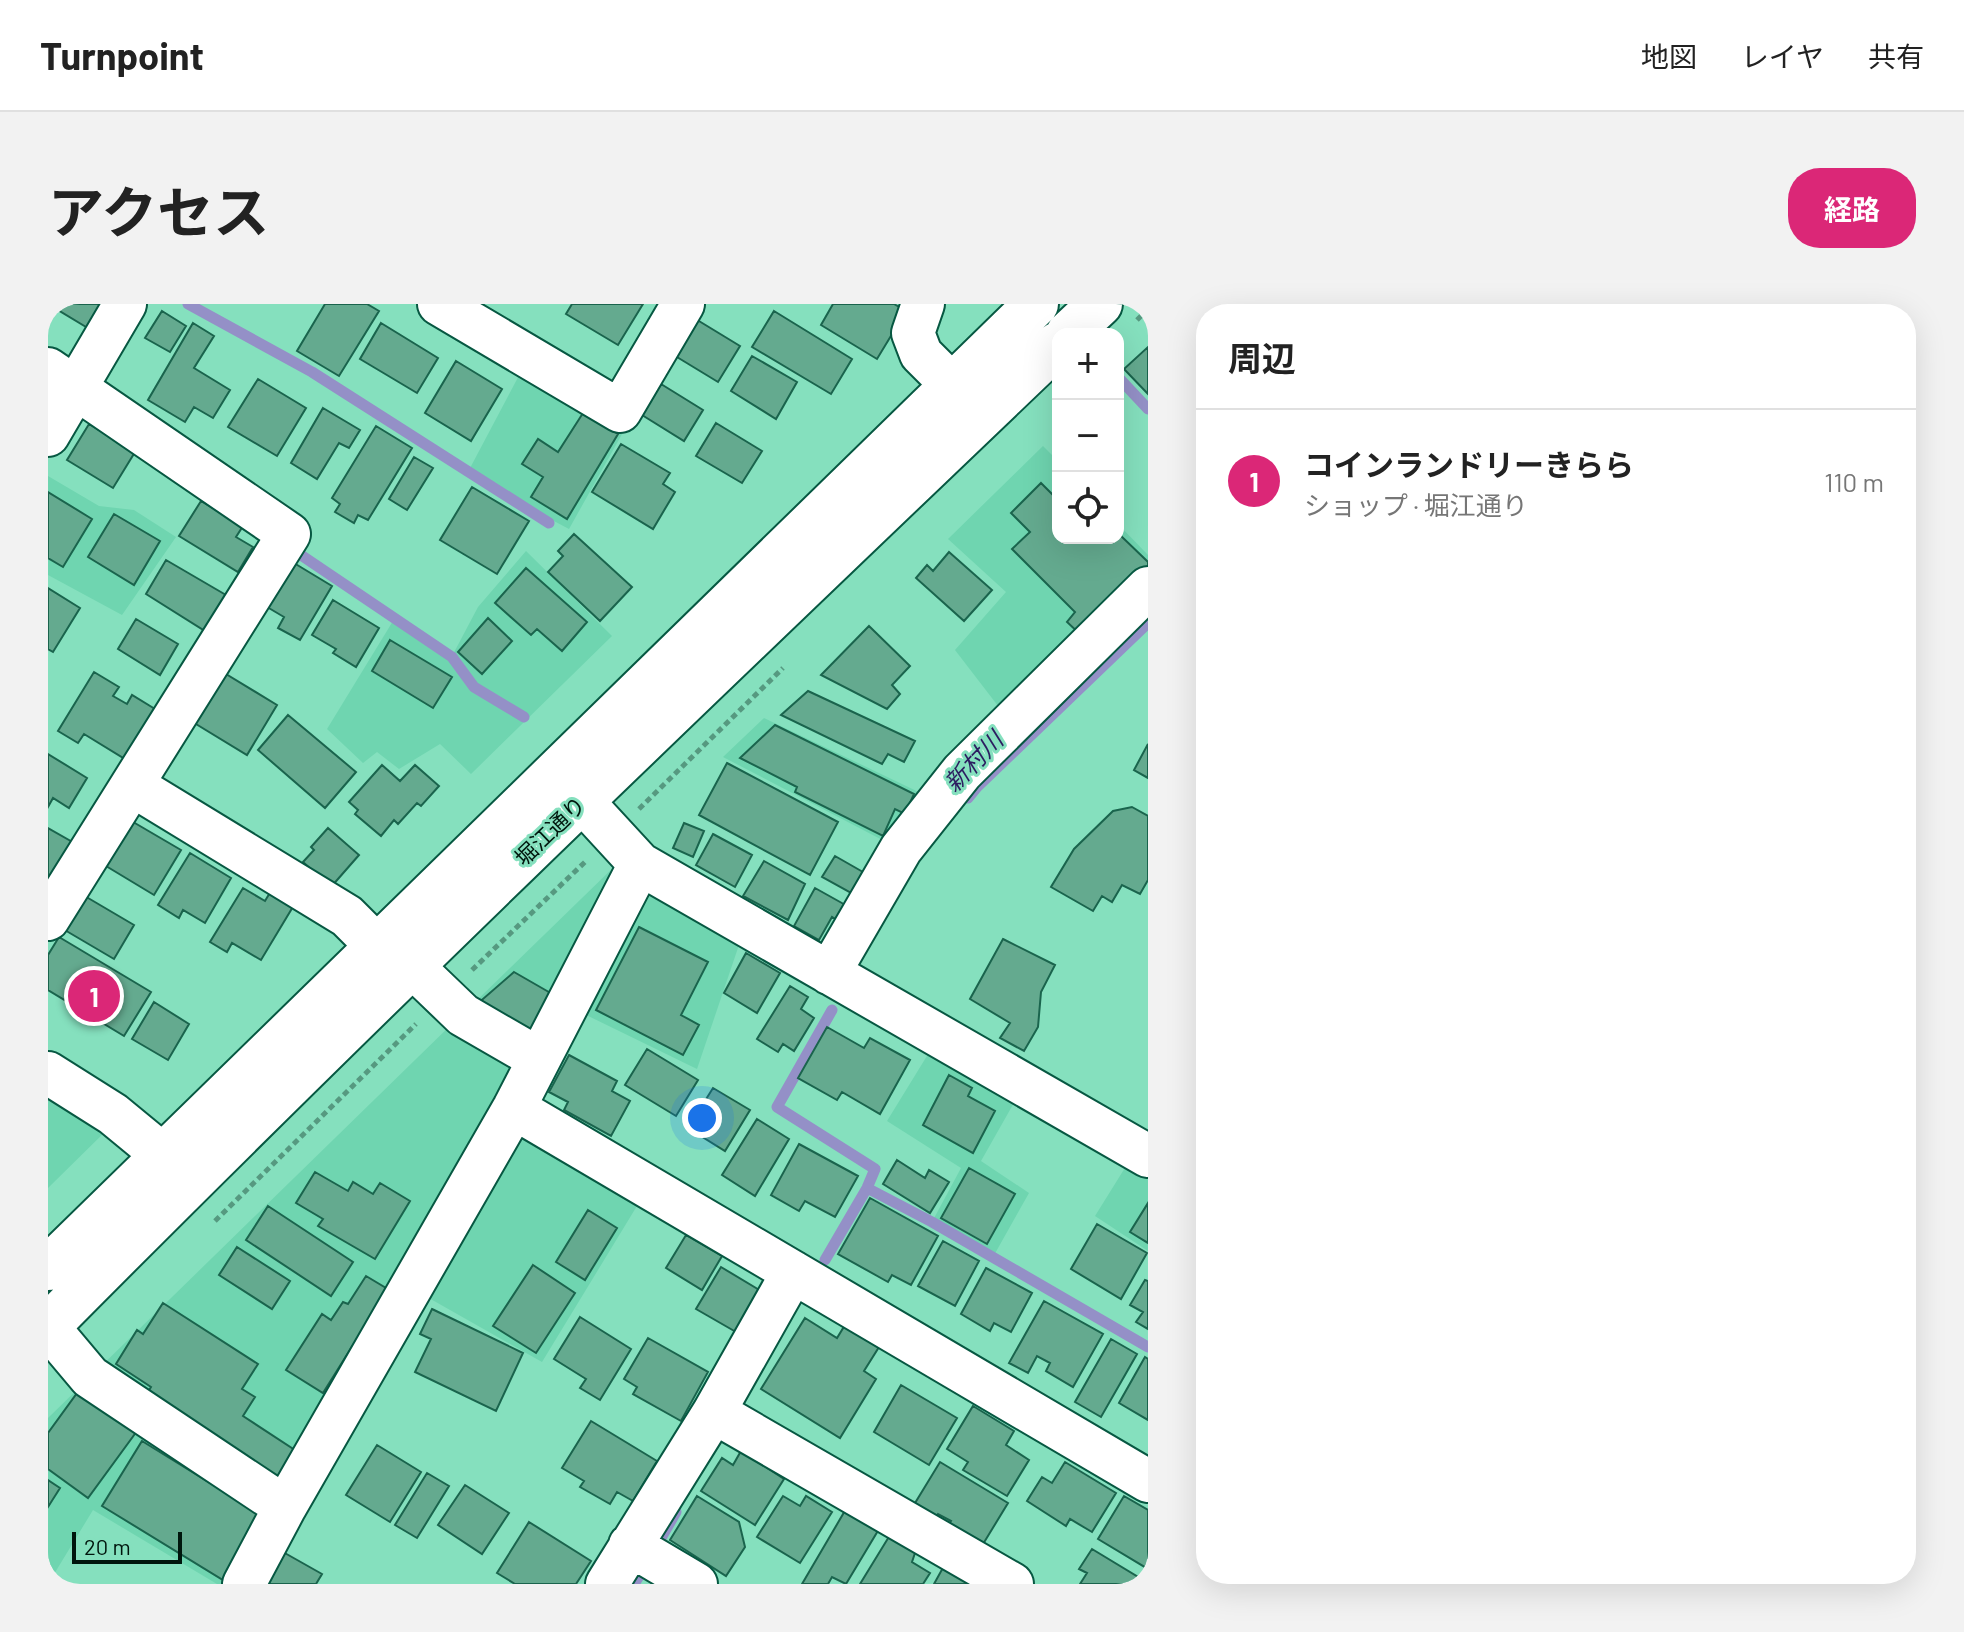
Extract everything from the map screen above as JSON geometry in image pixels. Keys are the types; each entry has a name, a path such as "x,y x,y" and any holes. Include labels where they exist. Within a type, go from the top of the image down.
{"highway":[{"name":"堀江通り","path":"48,1268 164,1156 395,956 569,786 952,385 1030,309"},
{"name":"堀江通り","path":"569,786 1075,327"},
{"name":"堀江通り","path":"48,1326 199,1174 395,956"}],"street":[{"path":"48,435 62,378 125,304"},
{"path":"439,304 620,411 683,304"},
{"path":"923,304 913,333 921,354 952,385"},
{"path":"48,919 289,534 62,378"},
{"path":"829,973 901,849 962,772 1148,588"},
{"path":"132,785 347,916 463,1015 539,1059"},
{"path":"569,786 626,850 829,973 1148,1156"},
{"path":"244,1584 514,1108 539,1059 626,850"},
{"path":"48,1073 113,1114 164,1156"},
{"path":"514,1108 1148,1481"},
{"path":"607,1584 714,1412 793,1272"},
{"path":"48,1326 90,1377 285,1507"},
{"path":"714,1412 1012,1584"},
{"path":"630,1545 696,1584"}],"path":[{"path":"209,1227 444,997 626,850 784,667"}],"shaded area":[{"path":"524,366 626,427 569,529 469,470"},
{"path":"1043,446 1052,455 1052,544 1124,544 1124,530 1148,555 1148,573 1005,715 955,650 1006,592 948,539"},
{"path":"48,476 99,506 134,510 176,537 122,615 48,575"},
{"path":"526,551 612,636 471,774 440,744 399,769 377,752 363,763 327,729 393,621 450,660 478,607"},
{"path":"764,718 927,796 890,844 723,757"},
{"path":"618,863 533,1048 468,1009"},
{"path":"656,894 741,939 697,1069 578,1011 632,899"},
{"path":"456,1020 526,1061 233,1584 217,1584 93,1510 48,1584 48,1418"},
{"path":"930,1051 1015,1101 981,1161 1029,1193 993,1257 932,1222 961,1168 887,1121"},
{"path":"48,1087 110,1127 48,1188"},
{"path":"527,1134 640,1201 542,1362 420,1293 506,1143"},
{"path":"1128,1163 1148,1175 1148,1251 1095,1216"}],"building":[{"path":"48,304 107,304 91,330"},
{"path":"325,304 367,304 379,311 339,376 297,351"},
{"path":"572,304 643,304 618,345 566,314"},
{"path":"833,304 894,304 906,311 877,359 821,325"},
{"path":"162,311 186,326 170,352 145,338"},
{"path":"774,311 852,359 831,394 752,347"},
{"path":"694,318 740,346 718,382 672,354"},
{"path":"193,323 214,336 194,368 230,390 213,418 194,407 185,422 148,400"},
{"path":"381,323 438,358 417,393 360,359"},
{"path":"1148,347 1148,394 1124,369"},
{"path":"752,356 797,382 776,419 731,391"},
{"path":"456,361 502,389 471,441 425,413"},
{"path":"258,379 306,408 277,456 228,427"},
{"path":"661,384 703,410 684,441 642,415"},
{"path":"323,408 360,430 349,448 339,443 317,479 291,463"},
{"path":"583,413 618,434 567,519 531,497 543,477 522,464 538,439 558,452"},
{"path":"716,423 762,451 742,483 696,456"},
{"path":"89,424 135,452 113,488 67,460"},
{"path":"376,426 412,448 368,520 358,515 354,523 335,512 340,504 332,498"},
{"path":"621,444 670,473 663,484 675,492 653,529 592,492"},
{"path":"414,457 433,468 407,510 389,499"},
{"path":"1041,483 1052,494 1052,544 1124,544 1124,539 1148,562 1148,568 1081,635 1067,622 1075,612 1012,549 1030,532 1011,513"},
{"path":"472,487 529,521 497,574 440,540"},
{"path":"48,492 92,519 63,567 48,558"},
{"path":"201,501 243,526 236,537 253,547 238,572 179,536"},
{"path":"114,514 160,541 134,585 88,557"},
{"path":"574,534 632,587 600,621 548,572 563,556 558,551"},
{"path":"949,552 992,590 964,621 916,578 927,565 933,571"},
{"path":"166,560 226,595 205,631 146,594"},
{"path":"289,560 332,586 300,640 278,628 284,617 262,604"},
{"path":"526,568 587,622 562,651 537,629 531,635 495,603"},
{"path":"48,588 80,608 53,652 48,649"},
{"path":"333,600 379,628 356,667 333,653 336,649 312,635"},
{"path":"488,618 512,641 482,674 458,652"},
{"path":"136,619 178,644 160,675 118,649"},
{"path":"869,626 910,666 892,685 900,694 887,709 821,675"},
{"path":"390,640 452,677 433,708 372,671"},
{"path":"221,671 277,705 247,755 191,721"},
{"path":"94,672 119,687 113,696 127,704 132,695 155,709 125,759 84,734 78,743 58,731"},
{"path":"808,691 915,741 904,762 888,754 882,764 781,715"},
{"path":"288,715 356,772 325,808 258,750"},
{"path":"775,725 914,794 905,814 895,809 883,836 795,792 797,787 740,758"},
{"path":"1148,744 1148,778 1134,770"},
{"path":"48,754 87,778 69,808 53,798 48,807"},
{"path":"727,763 838,822 810,875 699,815"},
{"path":"382,765 400,781 415,765 439,786 421,806 417,803 398,824 394,820 381,836 355,814 358,810 349,802"},
{"path":"1132,807 1148,816 1148,880 1140,894 1122,885 1112,902 1102,896 1093,911 1051,887 1074,849 1113,811"},
{"path":"128,819 181,850 154,895 101,863"},
{"path":"684,823 704,831 693,857 673,848"},
{"path":"48,828 76,844 48,890"},
{"path":"328,828 359,855 331,887 303,862 314,850 311,847"},
{"path":"713,834 752,855 735,887 696,865"},
{"path":"190,853 231,878 205,923 183,910 179,918 158,905"},
{"path":"835,856 863,872 851,893 822,877"},
{"path":"764,861 805,884 788,920 743,896"},
{"path":"243,888 265,901 271,891 294,905 261,960 232,943 227,952 210,942"},
{"path":"815,888 849,907 840,922 832,917 819,940 794,926"},
{"path":"83,895 134,925 114,959 63,929"},
{"path":"639,927 708,962 681,1015 699,1025 683,1055 596,1010"},
{"path":"59,937 151,992 124,1036 48,990 48,955"},
{"path":"1003,939 1055,965 1041,992 1038,1027 1024,1051 1000,1038 1010,1023 970,999"},
{"path":"746,953 780,973 757,1013 724,993"},
{"path":"514,972 554,995 530,1036 476,1005"},
{"path":"790,986 808,997 801,1009 814,1018 794,1051 783,1044 778,1052 757,1039"},
{"path":"154,1002 189,1024 168,1060 132,1039"},
{"path":"827,1027 864,1048 870,1038 910,1060 880,1114 842,1092 837,1100 798,1078"},
{"path":"647,1049 698,1080 676,1116 625,1085"},
{"path":"569,1055 617,1081 612,1091 630,1101 611,1136 564,1110 568,1102 549,1092"},
{"path":"949,1075 972,1088 968,1096 995,1111 973,1153 923,1125"},
{"path":"713,1088 750,1110 725,1151 688,1128"},
{"path":"757,1119 789,1139 755,1196 722,1175"},
{"path":"799,1144 858,1176 835,1217 805,1201 799,1211 771,1195"},
{"path":"897,1160 925,1178 929,1170 949,1182 930,1213 883,1184"},
{"path":"969,1168 1015,1194 987,1244 941,1218"},
{"path":"315,1172 348,1191 353,1182 373,1194 380,1183 410,1201 375,1259 318,1226 323,1219 296,1203"},
{"path":"870,1198 938,1236 911,1285 892,1275 888,1282 838,1254"},
{"path":"1148,1203 1148,1243 1130,1232"},
{"path":"268,1206 353,1262 331,1296 246,1240"},
{"path":"588,1210 617,1228 585,1280 556,1262"},
{"path":"1097,1224 1147,1253 1121,1299 1071,1269"},
{"path":"686,1235 722,1256 702,1290 666,1268"},
{"path":"943,1241 979,1261 955,1306 918,1286"},
{"path":"237,1247 290,1281 272,1309 219,1275"},
{"path":"533,1265 575,1293 536,1353 493,1326"},
{"path":"721,1267 761,1291 736,1332 696,1309"},
{"path":"986,1268 1032,1293 1011,1332 994,1323 990,1331 961,1314"},
{"path":"366,1276 396,1294 363,1329 323,1393 286,1370 322,1314 331,1320 343,1302 348,1304"},
{"path":"1145,1280 1148,1281 1148,1329 1136,1322 1143,1312 1130,1305"},
{"path":"1044,1301 1103,1334 1073,1387 1046,1371 1050,1363 1037,1356 1028,1373 1009,1363"},
{"path":"163,1303 258,1364 242,1389 255,1397 243,1416 304,1456 277,1497 142,1401 151,1387 116,1364 137,1330 143,1334"},
{"path":"432,1309 523,1353 496,1411 415,1372 431,1339 420,1334"},
{"path":"580,1317 631,1349 600,1400 580,1388 586,1379 554,1359"},
{"path":"805,1318 837,1338 845,1325 879,1347 864,1371 876,1379 840,1438 761,1389"},
{"path":"648,1338 708,1372 681,1421 633,1394 637,1387 624,1379"},
{"path":"1111,1339 1137,1354 1101,1417 1075,1402"},
{"path":"1145,1357 1148,1359 1148,1420 1119,1403"},
{"path":"901,1385 957,1418 929,1465 874,1432"},
{"path":"80,1389 137,1431 88,1498 48,1469 48,1433"},
{"path":"973,1406 1014,1431 1006,1445 1029,1460 1007,1496 963,1470 968,1462 947,1449"},
{"path":"591,1421 657,1461 633,1501 617,1492 610,1504 580,1487 584,1481 562,1468"},
{"path":"142,1441 262,1515 223,1580 102,1506"},
{"path":"377,1445 421,1472 390,1522 346,1495"},
{"path":"741,1451 784,1479 755,1525 701,1491 722,1458 733,1465"},
{"path":"940,1462 1008,1503 977,1554 943,1534 951,1521 938,1514 933,1522 912,1508"},
{"path":"1065,1462 1116,1493 1092,1532 1070,1519 1066,1526 1027,1501 1042,1477 1052,1483"},
{"path":"427,1473 449,1486 417,1538 395,1525"},
{"path":"48,1480 60,1488 48,1507"},
{"path":"465,1485 509,1513 482,1554 438,1525"},
{"path":"697,1496 739,1522 745,1547 726,1576 670,1540"},
{"path":"783,1496 800,1506 806,1496 832,1512 800,1563 757,1537"},
{"path":"1124,1496 1148,1510 1148,1569 1098,1539"},
{"path":"846,1509 879,1529 846,1584 832,1577 828,1584 802,1584"},
{"path":"529,1522 591,1561 576,1584 515,1584 497,1573"},
{"path":"890,1535 916,1550 912,1562 930,1573 923,1584 860,1584"},
{"path":"1092,1549 1148,1584 1080,1584 1087,1573 1079,1569"},
{"path":"283,1552 322,1574 316,1584 265,1584"},
{"path":"945,1564 980,1584 934,1584"}],"waterway":[{"path":"188,304 312,372 549,523"},
{"name":"新村川","path":"1124,383 1148,409"},
{"path":"295,551 452,657 474,687 524,717"},
{"name":"新村川","path":"968,798 1148,623"},
{"name":"新村川","path":"825,1260 875,1169 777,1107 832,1010"},
{"path":"867,1188 932,1222 1148,1347"},
{"path":"661,1538 676,1512"},
{"path":"634,1584 639,1576"}],"place":[{"name":"コインランドリーきらら","path":"94,996"}]}
